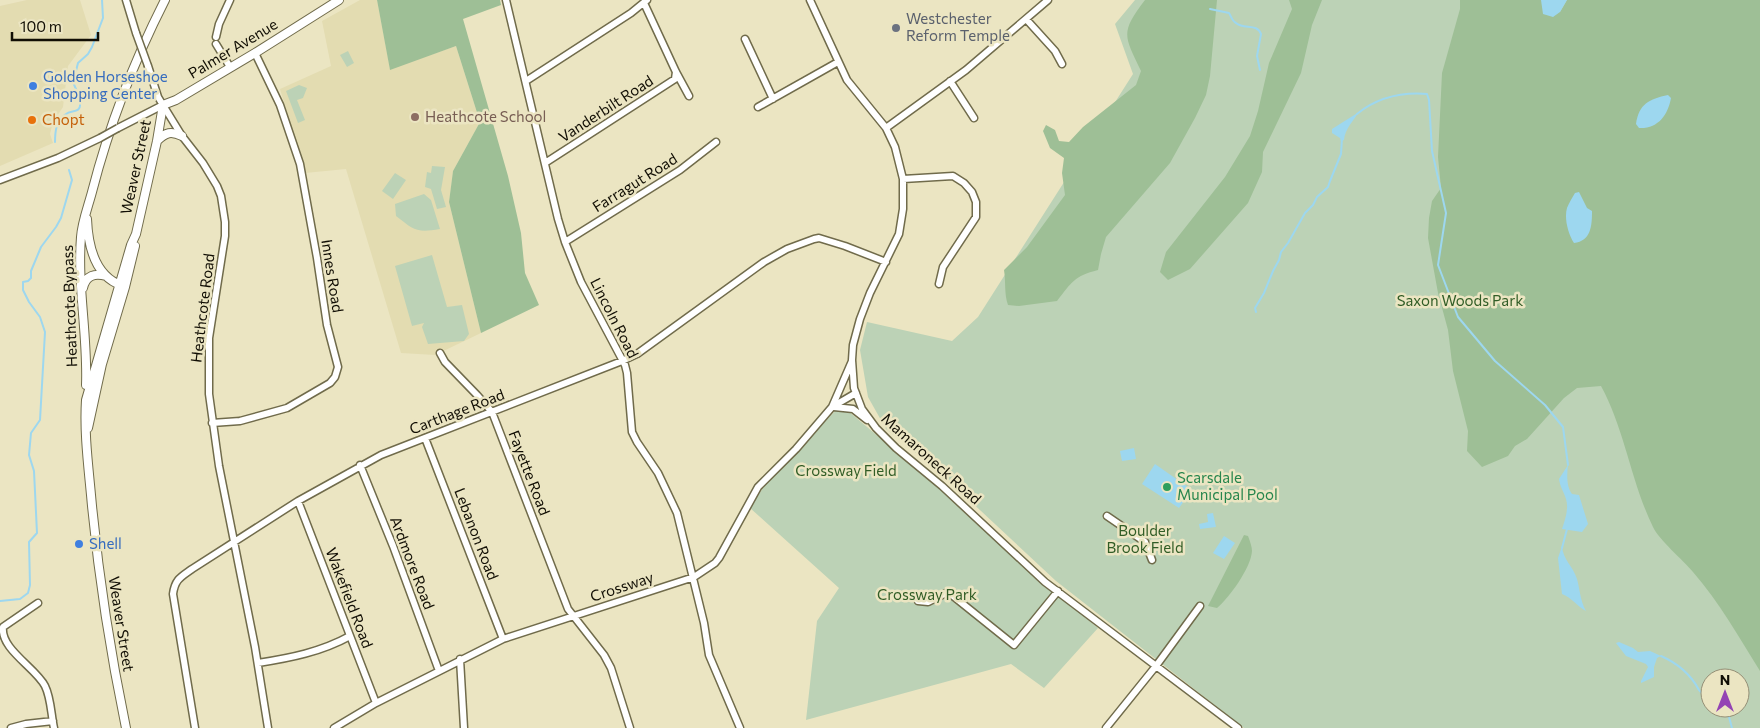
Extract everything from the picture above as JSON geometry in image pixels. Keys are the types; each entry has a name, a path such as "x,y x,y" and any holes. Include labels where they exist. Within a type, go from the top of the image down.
{"main road":[{"name":"Heathcote Bypass","path":"86,400 87,362 81,296 81,236 98,168 113,122 136,62 165,0"},
{"name":"Palmer Avenue","path":"163,105 176,100 255,53 339,0"},
{"name":"Weaver Street","path":"86,435 130,245 136,234 163,105"},
{"path":"157,140 166,133 182,136"},
{"name":"Heathcote Bypass","path":"87,212 89,244 97,264 115,284 122,286"},
{"path":"81,296 84,283 88,278 98,274 108,277"},
{"name":"Weaver Street","path":"122,286 86,400 85,425 94,528 105,616 126,728"}],"street":[{"name":"Heathcote Road","path":"126,0 158,97 182,136 203,163 221,196 225,236 208,338 208,378 212,423 234,542 246,593 268,728"},
{"path":"230,0 219,24 216,40 230,67"},
{"name":"Lincoln Road","path":"506,0 565,242 581,282 627,373 632,432 658,473 677,513 694,577 709,655 740,728"},
{"name":"Mamaroneck Road","path":"810,0 838,62 853,88 886,128 895,147 903,179 903,210 899,234 870,293 853,345 852,360 856,393 862,409 876,428 896,448 942,486 1022,558 1045,582 1238,728"},
{"path":"886,128 966,70 1048,0"},
{"path":"526,82 646,1 676,72 689,96"},
{"path":"1026,20 1055,51 1062,64"},
{"path":"746,39 773,99"},
{"name":"Innes Road","path":"212,423 240,421 286,408 330,383 335,377 338,367 327,325 300,164 280,105 255,53"},
{"path":"758,107 838,62"},
{"name":"Vanderbilt Road","path":"545,163 675,79 676,72"},
{"path":"950,81 974,118"},
{"name":"Palmer Avenue","path":"0,180 58,158 163,105"},
{"name":"Farragut Road","path":"565,242 680,170 716,142"},
{"path":"903,179 953,176 964,183 974,197 976,217 943,267 939,284"},
{"name":"Carthage Road","path":"195,728 173,594 174,585 192,569 298,501 360,465 637,354 764,262 787,249 818,238 886,262"},
{"name":"Fayette Road","path":"440,353 445,362 492,412 568,609 604,655 611,668 630,728"},
{"path":"852,360 832,407 853,408 876,428"},
{"name":"Crossway","path":"334,728 342,725 376,703 503,639 694,577 715,563 728,543 750,498 758,487 796,449 832,407 856,393"},
{"name":"Lebanon Road","path":"425,438 503,639"},
{"name":"Ardmore Road","path":"360,465 393,546 439,671"},
{"name":"Wakefield Road","path":"298,501 376,703"},
{"path":"1107,516 1145,542 1152,560"},
{"path":"918,601 928,602 948,592 1014,645 1058,591"},
{"path":"11,728 26,724 53,725 45,685 7,644 3,634 3,627 38,603"},
{"path":"1106,728 1156,666 1200,606"},
{"path":"258,663 310,653 340,642 350,636"},
{"path":"460,659 464,728"}],"shaded area":[{"name":"Golden Horseshoe Shopping Center","path":"27,0 80,0 91,35 68,66 63,107 53,122 50,134 53,143 0,166 0,6"},
{"path":"360,0 377,0 390,69 456,46 480,122 453,171 449,202 481,333 435,355 401,353 346,169 305,173 280,89 331,66 322,21"}],"green space":[{"path":"377,0 500,0 501,5 463,19 508,176 521,233 525,273 539,305 481,333 449,202 453,171 480,122 456,46 390,70"},
{"name":"Saxon Woods Park","path":"1135,0 1760,0 1760,728 1244,728 1056,581 936,469 886,429 868,397 860,350 867,322 952,341 978,317 1133,74 1115,24"},
{"path":"1145,0 1217,0 1210,76 1206,95 1170,163 1106,237 1098,270 1078,277 1057,301 1019,306 1008,305 1004,270 1027,247 1065,195 1062,173 1064,158 1050,148 1043,131 1046,125 1055,130 1059,141 1069,142 1083,127 1136,85 1141,71 1131,49 1127,34 1131,20"},
{"path":"1289,0 1322,0 1312,25 1301,73 1263,152 1262,172 1248,203 1190,269 1168,280 1160,272 1166,252 1225,177 1250,136 1269,63 1292,9"},
{"path":"1460,0 1541,0 1560,12 1567,0 1760,0 1760,671 1711,595 1693,572 1660,538 1653,527 1645,510 1616,420 1601,386 1577,388 1564,398 1527,439 1515,446 1508,456 1482,467 1467,451 1468,431 1453,371 1448,330 1438,293 1428,238 1432,201 1441,188 1438,157 1442,73 1460,9"},
{"path":"348,51 354,63 347,67 340,55"},
{"path":"299,85 307,88 303,98 297,100 305,120 298,123 286,91"},
{"path":"432,166 445,167 441,190 446,207 437,209 431,189 425,187 427,172 431,173"},
{"path":"395,173 406,180 393,199 382,191"},
{"path":"424,194 431,200 440,229 426,231 416,229 407,225 396,216 395,204"},
{"path":"432,255 447,307 462,305 469,334 464,341 428,344 422,327 424,323 412,326 395,266"},
{"name":"Crossway Park","path":"841,405 969,513 1034,574 1098,628 1044,688 1011,664 806,720 817,621 839,588 750,508 767,482"},
{"path":"1244,535 1248,536 1252,551 1244,574 1217,608 1208,606"}],"water":[{"path":"1541,0 1567,0 1560,12 1553,17 1543,14"},
{"path":"1668,95 1671,98 1670,104 1661,120 1652,126 1639,128 1636,124 1637,117 1642,107 1655,98"},
{"path":"1359,112 1348,129 1344,140 1341,141 1340,138 1332,133 1332,129"},
{"path":"1579,192 1587,208 1592,211 1592,222 1587,236 1580,242 1574,243 1567,226 1566,212 1575,193"},
{"name":"Scarsdale Municipal Pool","path":"1134,448 1136,459 1122,461 1120,451"},
{"name":"Scarsdale Municipal Pool","path":"1155,464 1192,490 1179,508 1142,484"},
{"path":"1568,465 1569,487 1572,494 1579,495 1588,524 1582,532 1562,529 1567,507 1559,479"},
{"name":"Scarsdale Municipal Pool","path":"1213,513 1216,527 1200,529 1199,524 1208,522 1207,514"},
{"name":"Scarsdale Municipal Pool","path":"1224,536 1235,543 1224,559 1213,553"},
{"path":"1562,546 1564,555 1577,579 1581,599 1586,611 1562,594 1558,558"},
{"path":"1619,642 1638,652 1650,651 1661,656 1657,658 1654,667 1654,677 1641,683 1648,667 1646,664 1626,656 1616,643"}],"waterway":[{"path":"55,142 56,130 60,120 66,114 80,107 79,97 71,77 76,71 78,63 88,54 92,47 103,18 102,0"},
{"path":"1210,9 1229,13 1239,25 1259,31 1261,34 1257,56 1260,70"},
{"path":"1357,114 1373,103 1390,97 1408,94 1427,94 1432,151 1446,213 1438,265 1458,317 1495,361 1545,405 1563,427 1568,465"},
{"path":"1256,312 1255,308 1264,293 1281,252 1305,213 1313,205 1317,197 1328,187 1341,154 1342,138"},
{"path":"0,601 20,599 28,593 30,585 29,542 37,533 34,471 29,455 31,433 40,420 45,332 40,317 23,290 23,282 31,278 31,271 41,247 61,218 72,180 69,170"},
{"path":"1562,548 1567,529"},
{"path":"1661,656 1683,670 1700,691"},
{"path":"1729,718 1732,728"}],"place":[{"name":"Westchester Reform Temple","path":"896,28"},
{"name":"Golden Horseshoe Shopping Center","path":"33,86"},
{"name":"Heathcote School","path":"415,117"},
{"name":"Chopt","path":"32,120"},
{"name":"Scarsdale Municipal Pool","path":"1167,487"},
{"name":"Shell","path":"79,544"}],"park label":[{"name":"Crossway Field","path":"846,471"},
{"name":"Boulder Brook Field","path":"1145,540"}]}
